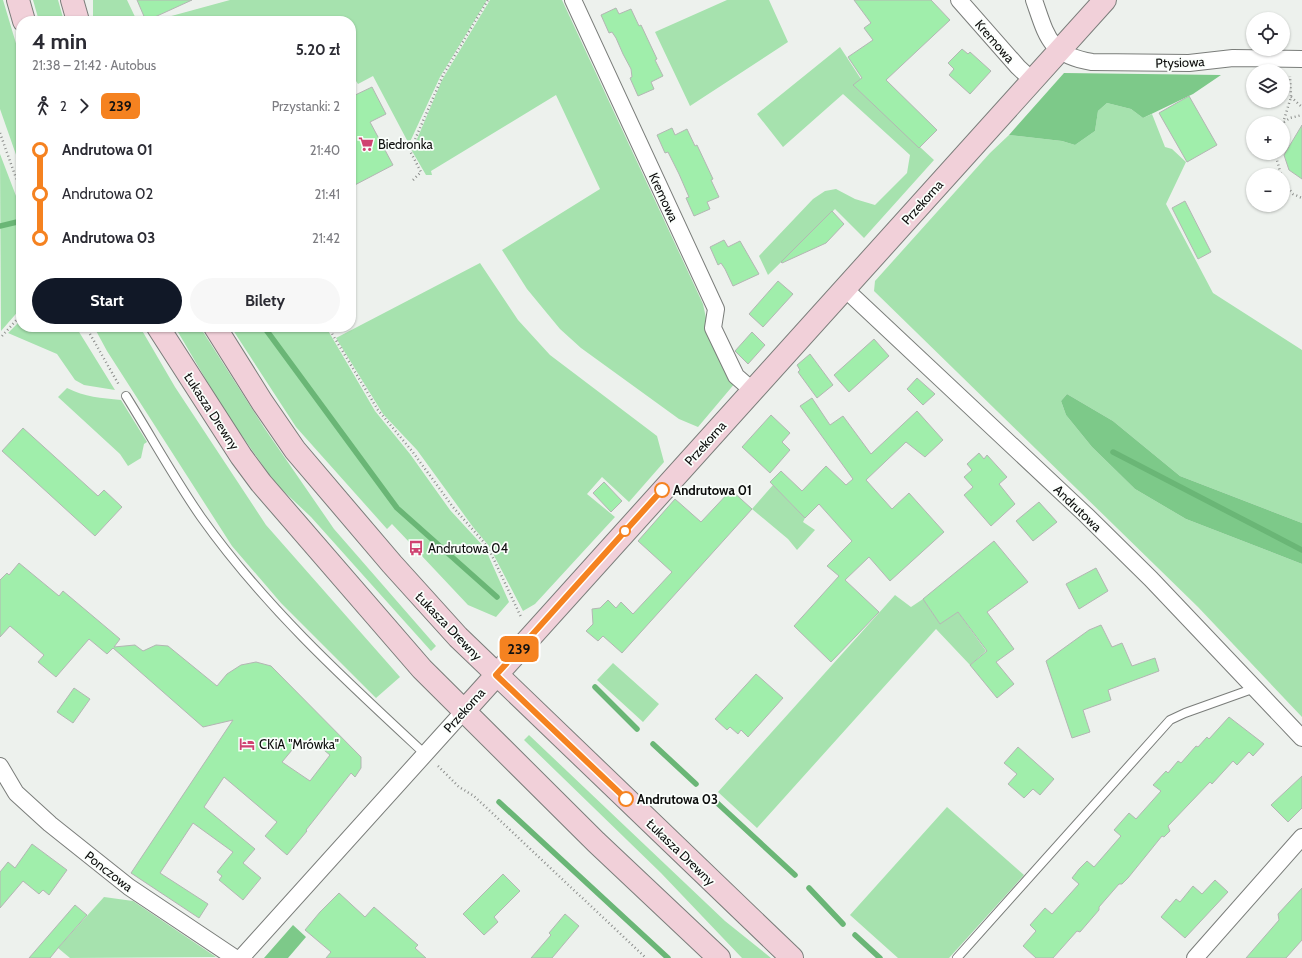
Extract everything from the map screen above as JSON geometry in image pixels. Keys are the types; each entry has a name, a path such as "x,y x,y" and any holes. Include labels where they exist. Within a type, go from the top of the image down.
{"main road":[{"path":"18,0 23,16"},
{"path":"72,0 77,16"},
{"name":"Przekorna","path":"463,712 1105,0"},
{"name":"Łukasza Drewny","path":"161,332 241,456 265,488 422,669 463,712 596,842 719,958"},
{"name":"Łukasza Drewny","path":"218,332 294,450 392,564 458,637 792,958"}],"street":[{"name":"Kremowa","path":"573,0 716,309 713,328 736,376 752,390"},
{"name":"Kremowa","path":"959,0 1032,80"},
{"name":"Ptysiowa","path":"1034,0 1047,37 1060,50 1076,59 1092,62 1189,63 1233,58 1298,59"},
{"name":"Andrutowa","path":"844,288 1086,515 1151,579 1302,738"},
{"name":"Przekorna","path":"241,958 463,712"},
{"name":"Ponczowa","path":"0,766 16,793 50,824 129,887 235,958"},
{"path":"1195,958 1302,837"}],"lane":[{"path":"126,396 201,516 265,598 298,632 425,754"},
{"path":"957,958 1170,720 1185,713 1255,688"}],"path":[{"path":"413,180 421,172 410,151 443,75 488,0"},
{"path":"1285,116 1291,97 1298,59"},
{"path":"1291,97 1302,107"},
{"path":"1290,118 1302,115"},
{"path":"0,133 16,178"},
{"path":"1290,190 1293,194 1302,198"},
{"path":"2,336 16,320"},
{"path":"89,332 126,396"},
{"path":"331,332 378,410 412,451 452,507 488,547 522,617"},
{"path":"425,754 459,787 474,796 646,958"}],"green space":[{"path":"0,0 3,0 16,43 16,155 0,109"},
{"path":"33,0 58,0 63,16 38,16"},
{"path":"93,0 127,0 135,16 93,16"},
{"path":"230,0 487,0 440,77 409,144 373,76 358,84 356,81 356,16 171,16"},
{"path":"490,0 562,0 703,304 709,332 736,382 698,427 679,419 581,348 560,329 527,289 502,250 600,189 556,95 431,171 432,175 426,175 412,151 442,80"},
{"path":"727,0 769,0 788,42 690,106 655,32"},
{"path":"840,47 861,79 854,86 934,160 864,238 835,209 768,275 759,256 813,199 825,191 836,189 855,199 875,205 907,173 910,155 843,94 783,147 757,114"},
{"path":"1064,73 1221,75 1193,94 1143,118 1131,109 1107,103 1098,111 1095,131 1075,145 1062,141 1009,135"},
{"path":"1107,103 1131,109 1143,118 1152,114 1165,147 1172,149 1186,162 1166,204 1213,293 1302,350 1302,523 1180,476 1113,421 1067,394 1061,401 1066,415 1092,447 1135,489 1186,519 1302,564 1302,717 1198,607 874,291 875,281 990,153 1009,135 1062,141 1075,145 1095,131 1098,111"},
{"path":"0,154 16,196 16,314 1,331"},
{"path":"480,263 518,320 550,355 657,436 664,462 629,502 602,477 587,494 615,517 535,604 523,611 489,546 473,527 417,450 383,414 336,338 348,332 356,332 356,328"},
{"path":"16,325 16,332 79,332 115,390 84,385 75,380 57,354 8,333"},
{"path":"97,332 143,332 175,387 266,525 400,677 376,698 281,603 232,546 107,351"},
{"path":"178,332 203,332 265,429 334,529 436,646 431,651 311,517 276,484 225,412"},
{"path":"234,332 329,332 375,411 410,454 450,510 485,548 509,602 496,617 468,605 420,554 423,551 413,540 410,543 392,524 387,529 296,427"},
{"path":"67,388 100,398 121,400 147,442 144,444 141,458 128,466 120,454 58,397"},
{"path":"1067,394 1113,421 1180,476 1302,523 1302,564 1186,519 1135,489 1092,447 1066,415 1061,401"},
{"path":"773,485 805,518 803,522 815,530 797,550 788,539 752,509"},
{"path":"895,595 911,607 923,599 940,624 958,612 986,651 970,665 936,629 757,828 718,792"},
{"path":"613,663 659,704 643,722 597,680"},
{"path":"529,735 725,921 771,958 742,958 661,873 524,740"},
{"path":"947,807 1024,875 949,958 898,958 850,915"},
{"path":"104,897 133,901 216,957 70,958 58,948"},
{"path":"293,925 306,937 288,958 264,958"}],"building":[{"path":"137,0 192,0 157,16 144,16"},
{"path":"854,0 931,0 950,20 886,80 937,130 919,148 853,85 862,78 848,57 873,40 864,28 871,23"},
{"path":"616,8 619,14 631,9 639,26 641,25 657,59 655,60 663,76 651,82 654,89 638,96 630,78 632,77 631,69 616,38 612,32 609,33 601,15"},
{"path":"962,49 968,54 970,52 991,71 970,94 949,75 954,69 948,63"},
{"name":"Biedronka","path":"372,87 386,114 370,122 393,165 356,184 356,95"},
{"path":"1189,96 1217,145 1187,162 1159,113"},
{"path":"1302,125 1302,179 1288,168 1286,160 1290,160 1290,145"},
{"path":"672,128 675,135 687,129 695,146 697,145 713,179 711,180 719,197 707,202 710,209 694,216 686,198 689,197 679,174 668,152 665,153 657,135"},
{"path":"1185,201 1211,252 1198,259 1172,208"},
{"path":"832,211 844,224 826,243 782,263 781,262"},
{"path":"724,240 728,247 740,241 759,274 733,286 721,263 718,265 710,247"},
{"path":"778,281 793,294 763,327 749,314"},
{"path":"752,332 765,345 748,364 735,351"},
{"path":"874,339 889,356 849,392 834,375"},
{"path":"810,354 833,385 817,398 798,372 800,370 797,365"},
{"path":"917,378 935,394 923,405 907,389"},
{"path":"812,398 830,425 843,416 871,454 917,411 943,440 925,457 906,442 866,480 892,509 909,493 944,532 890,581 869,557 845,580 879,612 831,662 794,626 839,576 827,566 852,541 819,504 805,518 770,482 781,471 802,491 826,466 846,485 853,479 800,406"},
{"path":"771,415 790,433 782,442 790,450 770,473 742,447"},
{"path":"23,428 98,496 104,490 122,507 95,536 2,451"},
{"path":"979,453 984,459 987,455 1007,477 999,484 1015,504 991,526 964,495 973,487 964,477 972,470 967,464"},
{"path":"604,482 622,501 611,512 593,493"},
{"path":"731,490 752,509 622,653 603,636 598,641 586,631 593,624 592,609 600,608 608,600 616,608 621,602 633,614 672,572 638,541 675,499 701,522"},
{"path":"1039,502 1057,522 1033,541 1016,521"},
{"path":"994,541 1028,582 987,612 1014,649 996,662 1014,684 997,698 970,665 987,651 958,612 940,624 923,599"},
{"path":"19,563 59,596 63,591 120,639 114,647 135,645 143,651 156,645 168,646 217,686 227,674 241,665 256,662 271,666 361,757 361,768 355,777 351,773 287,855 265,836 277,822 224,777 204,807 255,849 243,863 261,878 243,900 219,880 222,876 217,872 233,852 193,823 160,873 208,904 199,918 131,873 233,720 203,727 113,648 107,654 89,639 56,677 38,662 44,655 10,626 0,637 0,580 7,573 9,575","holes":["314,742 330,755 310,781 282,762 297,744"]},
{"path":"1096,568 1108,591 1079,609 1066,584"},
{"path":"1101,625 1112,647 1122,643 1132,666 1155,658 1159,671 1108,690 1111,700 1083,710 1090,732 1072,738 1046,661 1089,630"},
{"path":"756,674 783,698 748,737 741,730 738,734 730,727 727,730 715,719"},
{"path":"74,688 90,699 73,723 57,712"},
{"path":"1229,717 1264,744 1253,756 1249,752 1237,765 1233,761 1212,784 1210,782 1168,826 1170,831 1164,837 1162,836 1128,878 1122,884 1119,884 1080,932 1077,931 1053,958 1036,958 1023,946 1036,931 1030,925 1045,908 1052,914 1079,884 1072,878 1079,869 1087,861 1094,867 1121,836 1114,830 1129,813 1136,819 1161,791 1153,785 1166,771 1168,773 1178,761 1181,763 1196,746 1198,747 1207,737 1209,739"},
{"path":"1018,747 1054,779 1040,795 1033,789 1024,798 1008,784 1017,774 1004,763"},
{"path":"1302,776 1302,808 1288,822 1271,805"},
{"path":"32,844 67,870 49,895 43,890 39,894 23,881 0,908 0,872 8,862 15,868"},
{"path":"503,874 520,891 494,917 498,922 484,935 463,914"},
{"path":"1215,880 1228,892 1185,938 1161,917 1176,899 1180,902 1193,886 1202,894"},
{"path":"1302,888 1302,940 1286,958 1246,958 1279,920 1278,914"},
{"path":"339,893 365,917 374,907 418,945 415,948 426,958 326,958 331,952 305,930"},
{"path":"75,905 87,915 50,958 29,958"},
{"path":"565,914 579,926 552,958 531,958 551,935 549,933"}],"waterway":[{"path":"0,226 16,222"},
{"path":"268,332 397,508 497,597"},
{"path":"1113,452 1302,550"},
{"path":"595,687 637,729"},
{"path":"653,744 696,784"},
{"path":"714,800 795,875"},
{"path":"499,802 668,958"},
{"path":"809,888 843,924"},
{"path":"855,935 880,958"}],"bus line":[{"name":"239","path":"626,799 496,675 662,490"}],"place":[{"name":"Biedronka","path":"366,144"},
{"name":"Andrutowa 01","path":"662,490"},
{"name":"Andrutowa 04","path":"416,548"},
{"name":"CKiA \"Mrówka\"","path":"247,744"},
{"name":"Andrutowa 03","path":"626,799"}]}
